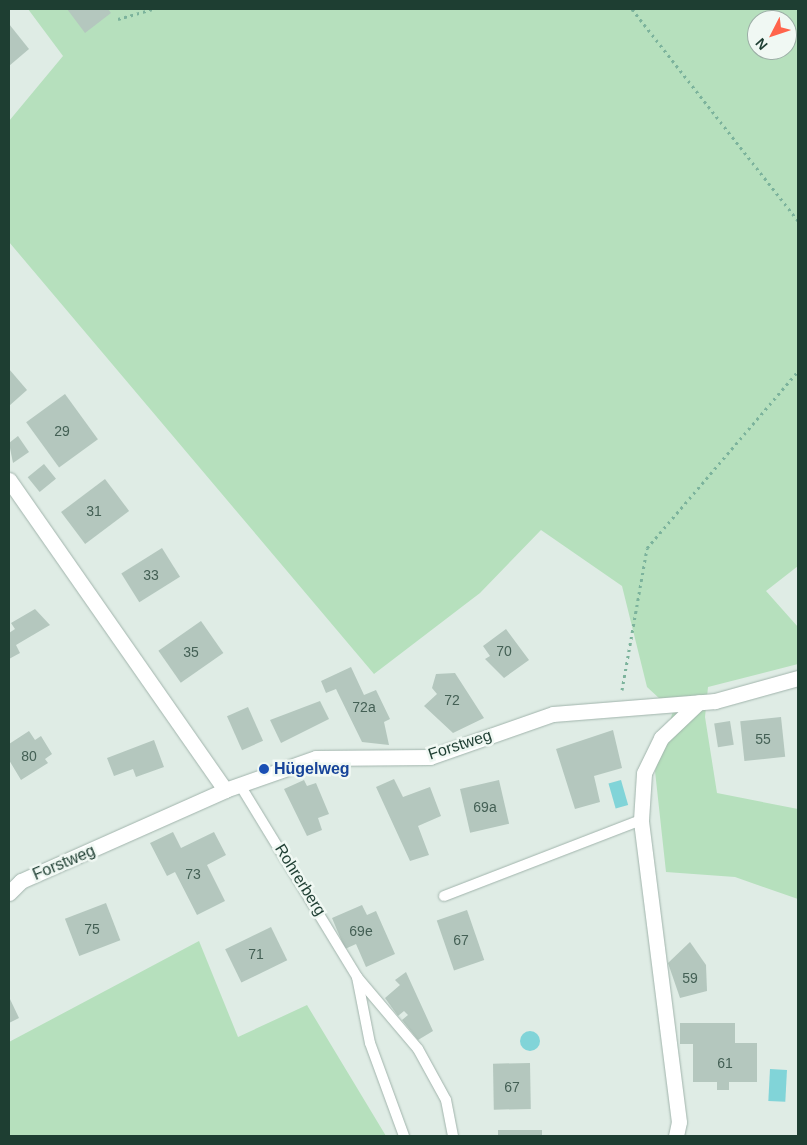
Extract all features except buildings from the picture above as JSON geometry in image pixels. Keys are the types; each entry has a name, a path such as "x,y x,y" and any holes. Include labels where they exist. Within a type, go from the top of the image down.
{"street":[{"path":"9,480 225,790"},
{"name":"Forstweg","path":"9,893 21,882 225,790 316,758 430,757 553,714 698,702 798,678"},
{"path":"676,1136 679,1122 641,820 644,772 661,738 698,702"}],"lane":[{"name":"Rohrerberg","path":"240,785 357,976 418,1049 446,1100 453,1136"},
{"path":"444,896 641,820"},
{"name":"Rohrerberg","path":"357,976 370,1043 404,1136"}],"path":[{"path":"118,19 153,9"},
{"path":"632,9 798,221"},
{"path":"621,708 625,654 647,548 798,371"}],"green space":[{"path":"28,9 798,9 798,566 766,591 798,627 798,664 708,687 705,717 717,793 798,809 798,899 735,877 666,872 655,771 673,711 647,687 622,586 541,530 480,593 374,674 9,242 9,121 63,56"},
{"path":"199,941 238,1037 307,1005 386,1136 9,1136 9,1042"}],"water":[{"path":"621,780 628,805 616,809 609,784"},
{"path":"530,1031 537,1034 540,1041 537,1048 530,1051 523,1048 520,1041 523,1034"},
{"path":"770,1069 787,1070 785,1102 768,1101"}],"place":[{"name":"Hügelweg","path":"264,769"}]}
